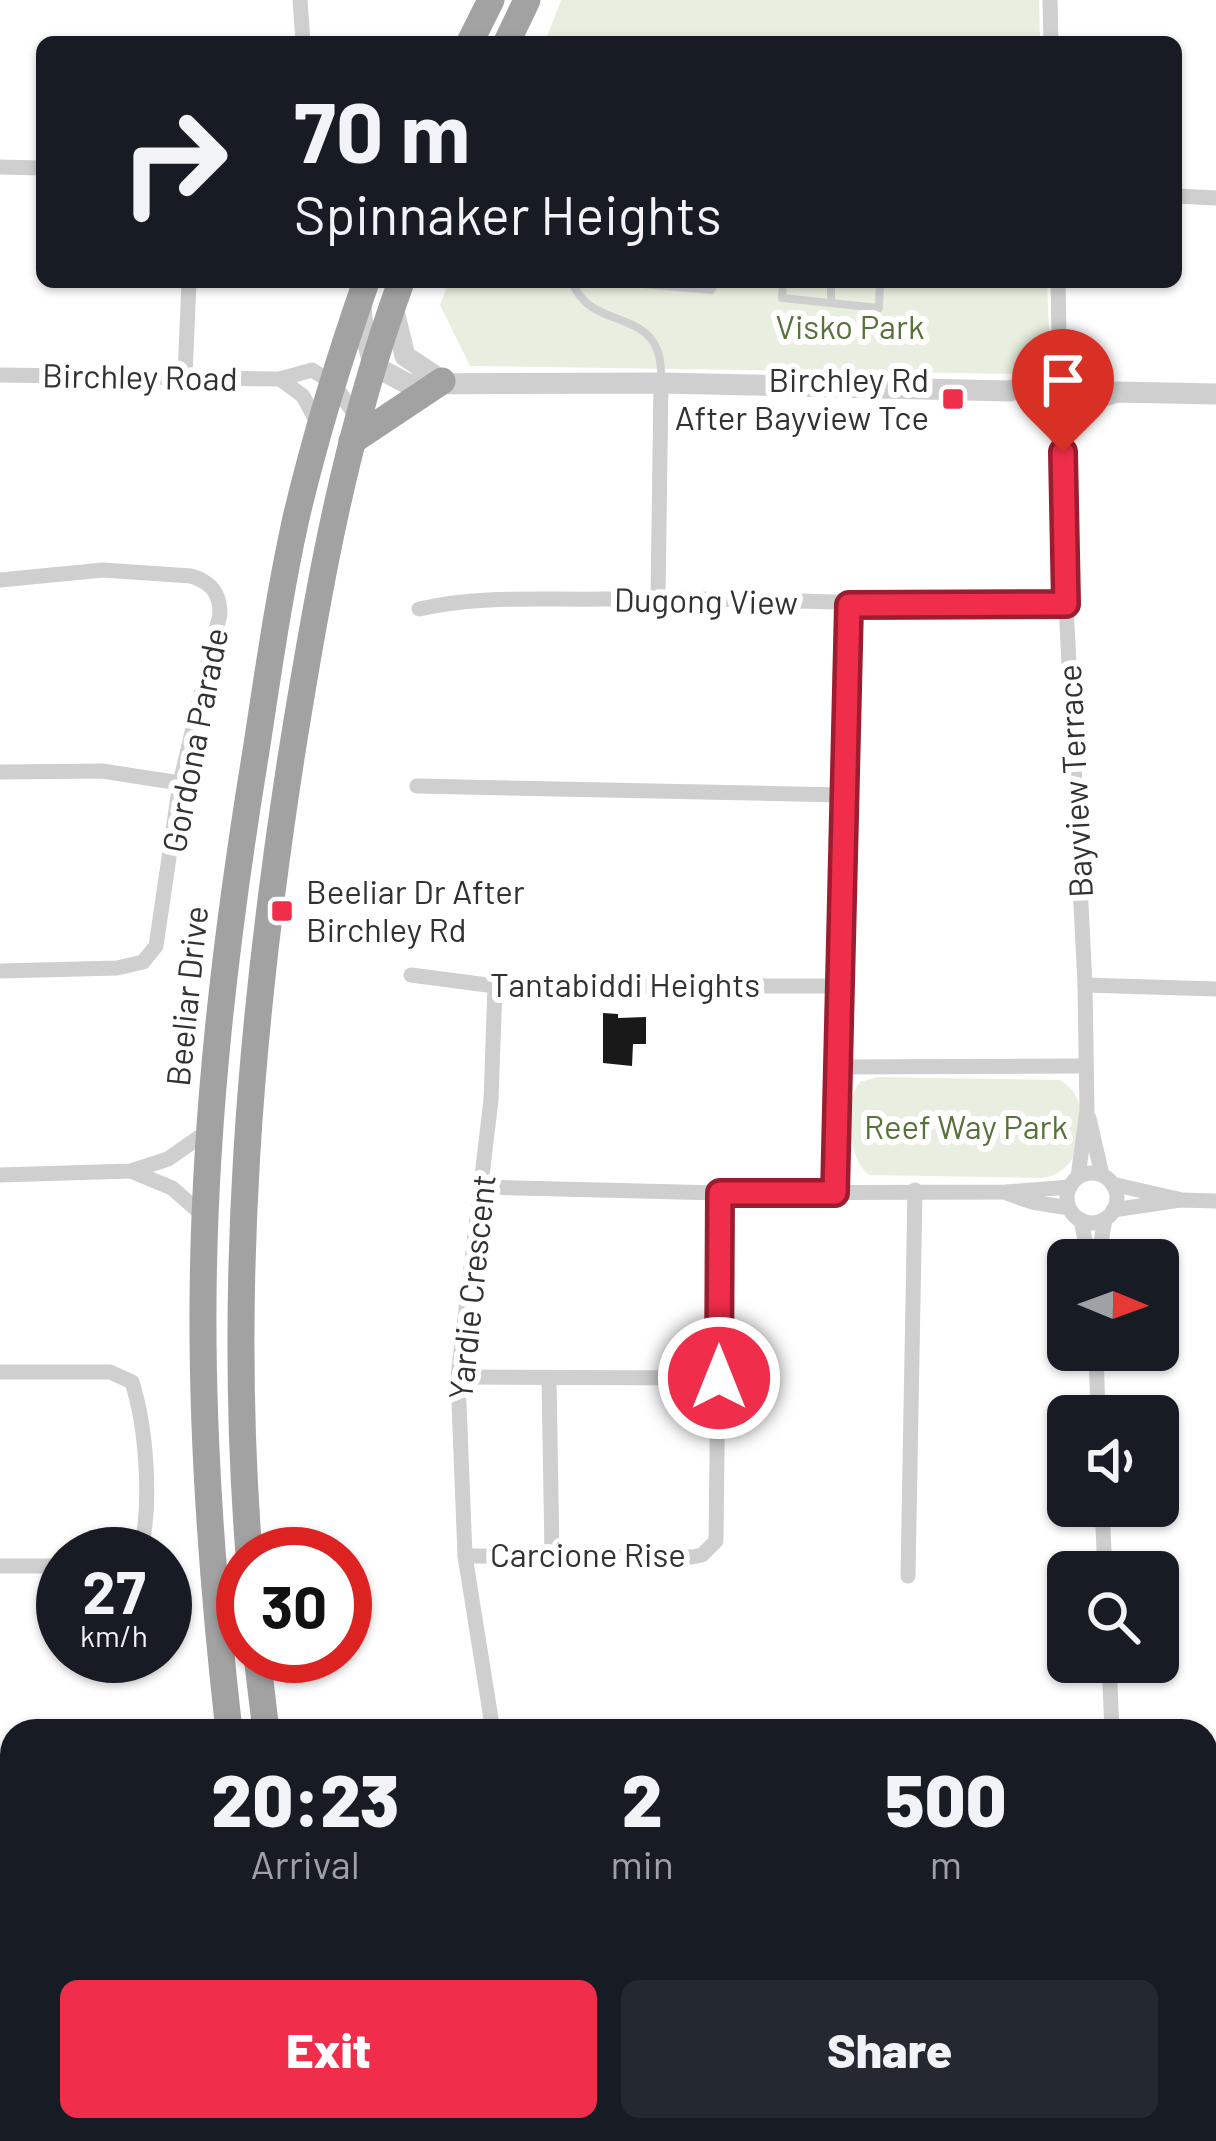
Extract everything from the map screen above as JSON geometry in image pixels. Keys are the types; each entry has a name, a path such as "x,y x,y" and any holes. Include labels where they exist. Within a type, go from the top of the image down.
{"highway":[{"path":"473,36 491,0"},
{"path":"510,36 527,0"},
{"name":"Beeliar Drive","path":"228,1719 209,1515 204,1391 205,1217 227,940 296,520 363,290"},
{"path":"247,1527 240,1314 252,1059 281,825 333,509 397,294"},
{"path":"355,430 442,381"},
{"path":"268,677 281,680 286,674 316,535 333,509"},
{"path":"259,1683 264,1719"}],"street":[{"path":"300,0 303,36"},
{"path":"1050,0 1051,36"},
{"path":"0,167 36,168"},
{"path":"1182,196 1216,198"},
{"path":"185,376 189,288"},
{"path":"1058,288 1054,387 1061,416 1118,392"},
{"path":"363,290 363,328 374,366 408,384 661,383 1009,391 1054,387 1216,394"},
{"path":"397,294 405,356 442,381"},
{"name":"Birchley Road","path":"0,375 280,379 312,370 334,384"},
{"name":"Birchley Road","path":"280,379 310,405 320,428"},
{"path":"658,598 661,383"},
{"path":"334,384 355,430"},
{"path":"1054,387 1078,408"},
{"name":"Bayview Terrace","path":"1054,387 1063,452 1085,985 1087,1110 1074,1182"},
{"name":"Bayview Terrace","path":"1063,452 1078,408"},
{"name":"Gordona Parade","path":"0,580 103,570 191,576 205,580 220,600 180,783 162,926 150,956 117,968 0,971"},
{"name":"Dugong View","path":"419,609 456,601 658,598 849,605 1066,604"},
{"path":"835,1193 849,605"},
{"path":"0,772 102,771 180,783"},
{"path":"417,787 843,795"},
{"name":"Tantabiddi Heights","path":"411,975 495,986 840,986"},
{"path":"1085,985 1216,989"},
{"name":"Yardie Crescent","path":"491,1719 465,1556 458,1377 483,1187 495,986"},
{"path":"838,1067 1085,1066"},
{"name":"Bayview Terrace","path":"1087,1110 1107,1180"},
{"path":"0,1175 130,1172 168,1160 210,1130"},
{"path":"130,1172 172,1188 205,1217"},
{"path":"483,1187 720,1193 1006,1192 1074,1182 1090,1173 1180,1200"},
{"path":"1103,1239 1116,1199 1107,1180"},
{"path":"1074,1182 1075,1214 1083,1239"},
{"path":"908,1576 915,1190"},
{"path":"1006,1192 1094,1222 1180,1200 1216,1201"},
{"name":"Carcione Rise","path":"465,1556 692,1557 710,1549 718,1531 720,1193"},
{"path":"0,1372 110,1372 132,1382 140,1408 146,1527"},
{"path":"458,1377 719,1378"},
{"path":"549,1378 552,1555"},
{"path":"0,1566 36,1567"},
{"path":"1110,1683 1111,1719"},
{"path":"255,1719 261,1700"}],"lane":[{"path":"575,288 587,304 648,333 662,362 661,383"},
{"path":"783,288 782,298 879,308 880,288"},
{"path":"831,288 831,303"}],"green space":[{"path":"561,0 1039,0 1040,36 547,36"},
{"name":"Visko Park","path":"447,288 1047,288 1049,332 1017,374 470,366 440,305"},
{"name":"Reef Way Park","path":"877,1077 1059,1080 1078,1101 1082,1133 1077,1149 1057,1173 1042,1178 870,1175 856,1157 850,1116 860,1082"}],"building":[{"path":"603,1013 646,1017 646,1044 633,1044 632,1066 603,1063"}],"place":[{"name":"Birchley Rd After Bayview Tce","path":"953,399"},
{"name":"Beeliar Dr After Birchley Rd","path":"282,911"}],"route":[{"path":"719,1378 720,1193 835,1193 849,605 1066,604 1063,452"}]}
